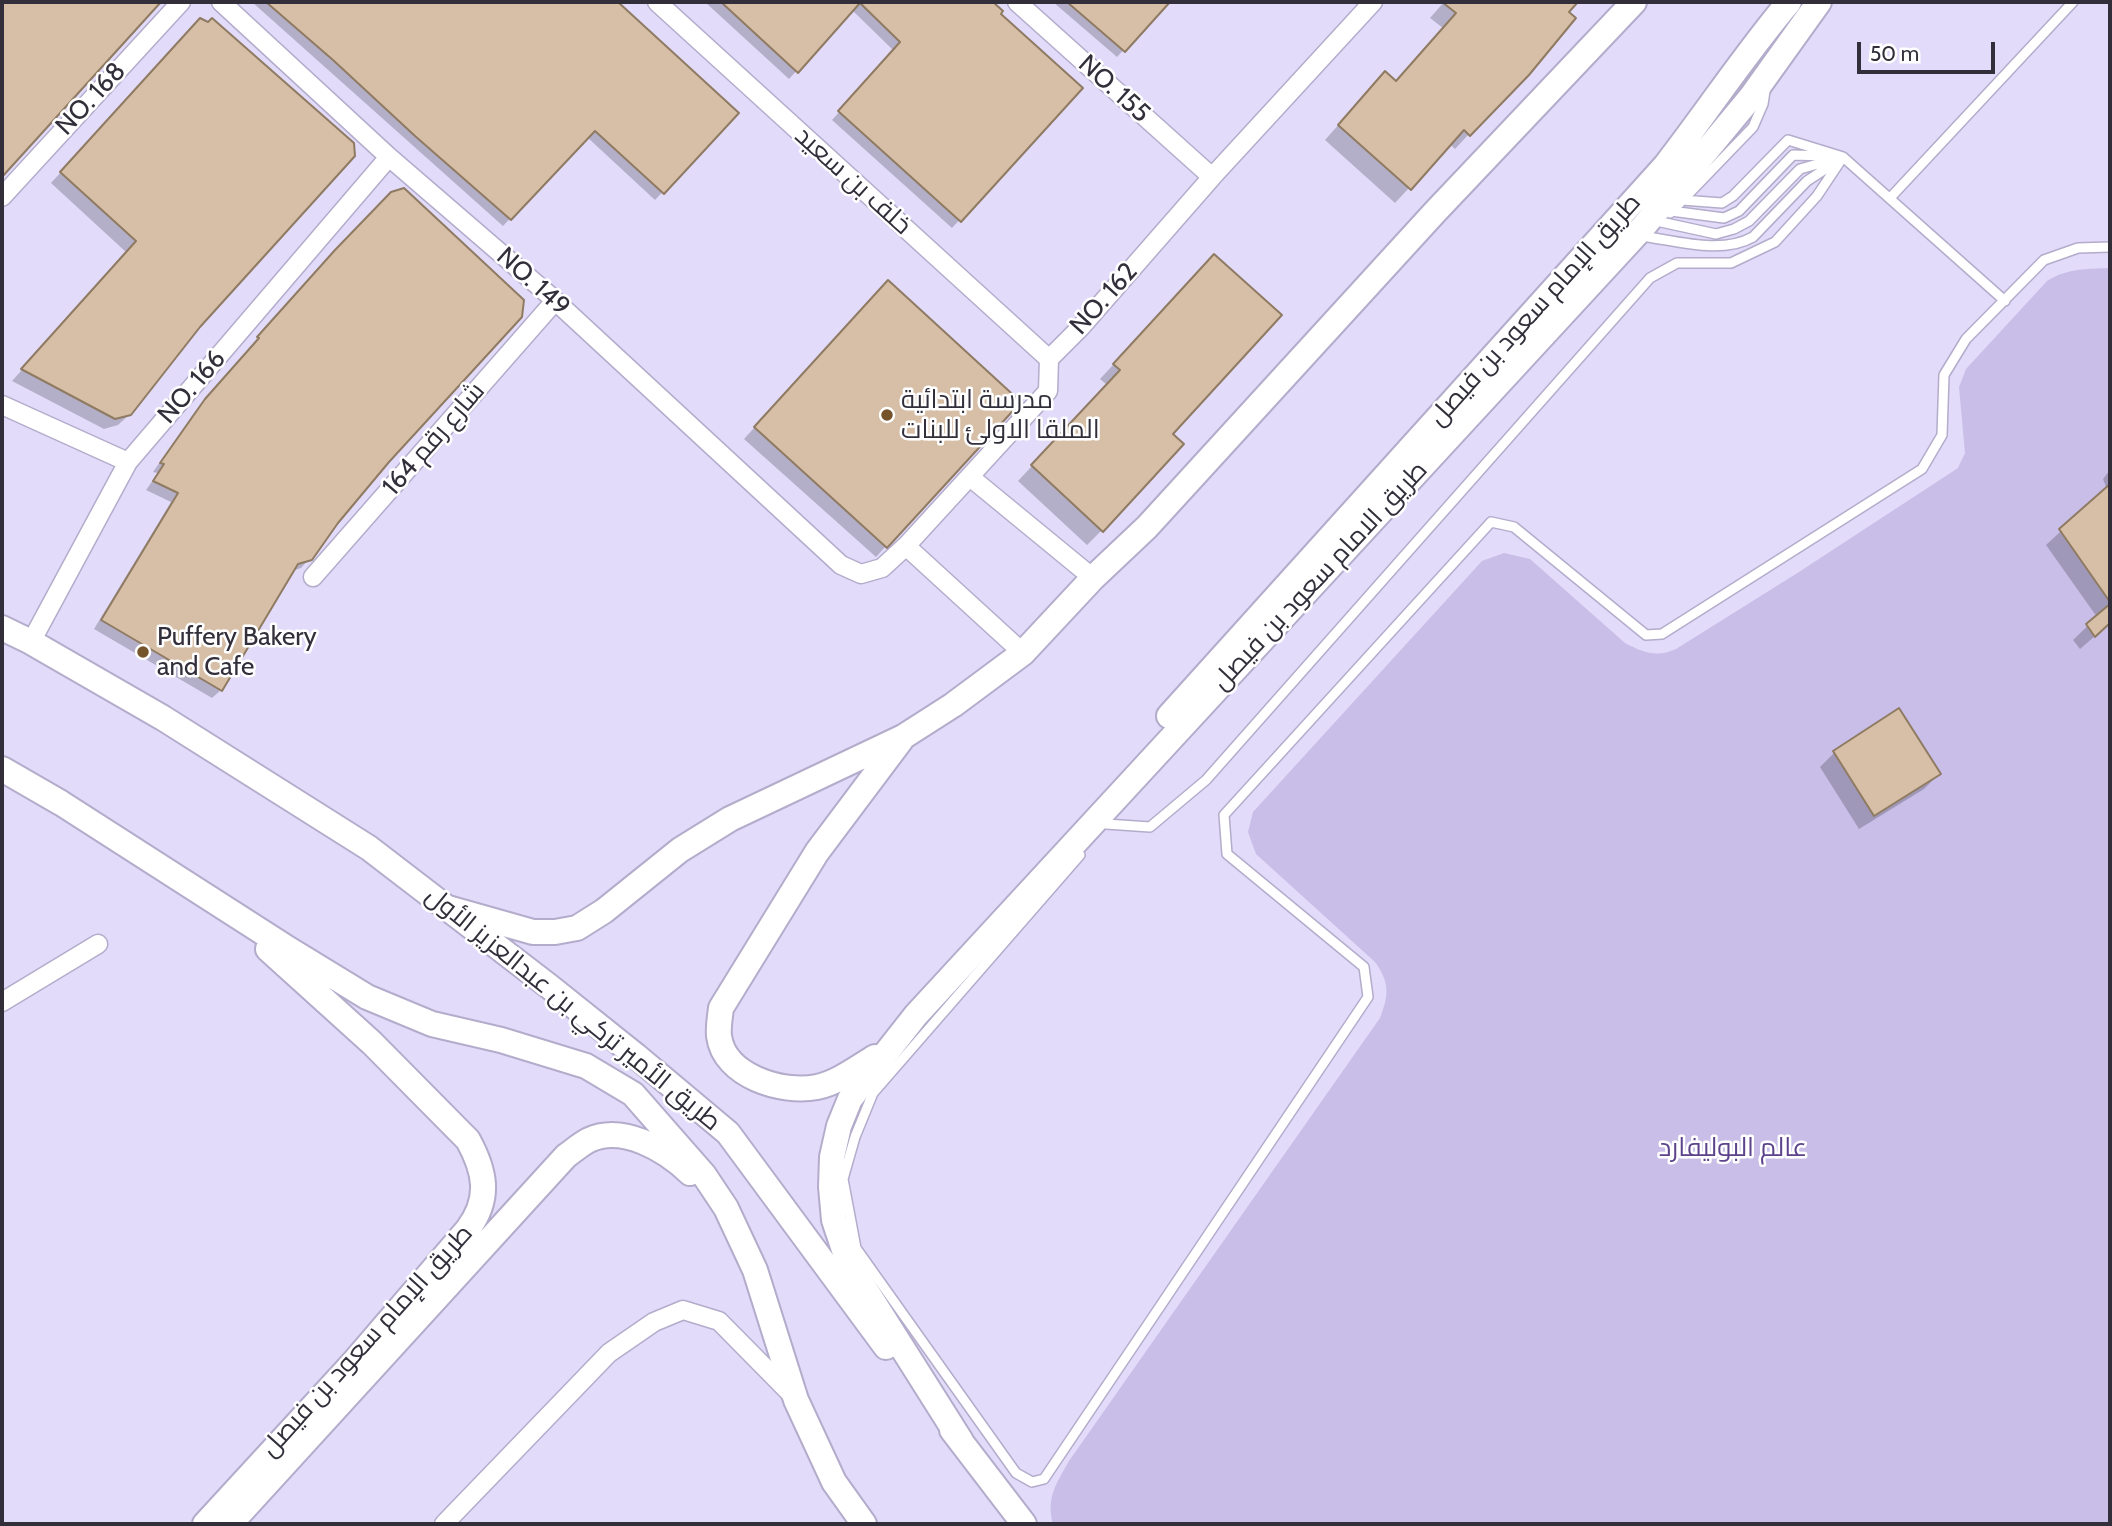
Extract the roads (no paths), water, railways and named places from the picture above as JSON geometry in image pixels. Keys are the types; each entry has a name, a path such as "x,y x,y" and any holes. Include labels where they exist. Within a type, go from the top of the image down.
{"main road":[{"path":"448,908 533,932 578,928 604,911 680,850 730,819 903,737 953,705 1023,653 1093,578 1147,527 1435,212 1634,2"},
{"name":"طريق الإمام سعود بن فيصل","path":"1089,838 1114,783 1182,700 1665,166 1737,71 1757,40 1789,2"},
{"path":"1771,67 1819,2"},
{"name":"طريق الامام سعود بن فيصل","path":"886,1051 916,1015 1089,838 1587,296 1751,97 1771,67"},
{"name":"طريق الأمير تركي بن عبدالعزيز الأول","path":"2,628 163,718 369,848 582,1012 728,1133 863,1319 1024,1524"},
{"path":"886,1051 831,1083 815,1088 786,1087 755,1079 733,1064 719,1037 721,1008 730,992 817,852 903,737"},
{"name":"طريق الأمير تركي بن عبدالعزيز الأول","path":"2,769 61,803 367,997 432,1024 501,1040 586,1066 633,1094 704,1175 726,1208 755,1270 796,1399 835,1482 864,1524"},
{"name":"طريق الإمام سعود بن فيصل","path":"205,1524 353,1363 468,1229 479,1215 484,1180 478,1159 468,1140 440,1109 227,909"},
{"path":"886,1051 850,1099 839,1126 832,1157 834,1220 845,1254 860,1281 961,1441"},
{"name":"طريق الإمام سعود بن فيصل","path":"230,1524 527,1196 566,1156 590,1140 607,1135 627,1136 648,1144 683,1166 726,1208"}],"street":[{"name":"NO. 168","path":"2,197 181,2"},
{"name":"NO. 149","path":"221,2 389,157 555,301 841,565"},
{"name":"خلف بن سعيد","path":"657,2 1049,359"},
{"name":"NO. 155","path":"1017,2 1212,177"},
{"name":"NO. 162","path":"841,565 861,574 882,568 906,546 1048,391 1049,359 1373,2"},
{"name":"NO. 166","path":"31,642 128,462 389,157"},
{"name":"شارع رقم 164","path":"313,577 555,301"},
{"path":"2,405 128,462"},
{"path":"970,477 1093,578"},
{"path":"906,546 1023,653"},
{"path":"2,1002 98,944"},
{"path":"444,1524 609,1353 654,1322 683,1310 719,1321 796,1399"}],"lane":[{"path":"1890,198 2073,2"},
{"path":"1640,246 1753,127 1763,104 1771,67"},
{"path":"1682,200 1723,203 1733,197 1788,141 1843,157 2005,301"},
{"path":"1671,211 1724,218 1739,211 1793,155 1843,157"},
{"path":"1106,824 1150,827 1206,780 1650,278 1677,263 1731,263 1775,242 1817,196 1843,157"},
{"path":"1661,222 1716,234 1734,229 1749,221 1800,169 1843,157"},
{"path":"1648,237 1713,246 1742,243 1753,237 1807,181 1843,157"},
{"path":"1116,814 1089,838 873,1093 855,1137 844,1179 856,1248 1016,1474 1032,1482 1044,1479 1368,997 1364,967 1227,854 1224,815 1491,522 1514,527 1646,635 1662,634 1922,469 1942,435 1944,375 1966,339 2044,260 2078,248 2110,247"}],"place":[{"name":"مدرسة ابتدائية الملقا الاولئ للبنات","path":"887,415"},
{"name":"Puffery Bakery and Cafe","path":"143,652"}],"park label":[{"name":"عالم البوليفارد","path":"1733,1148"}]}
